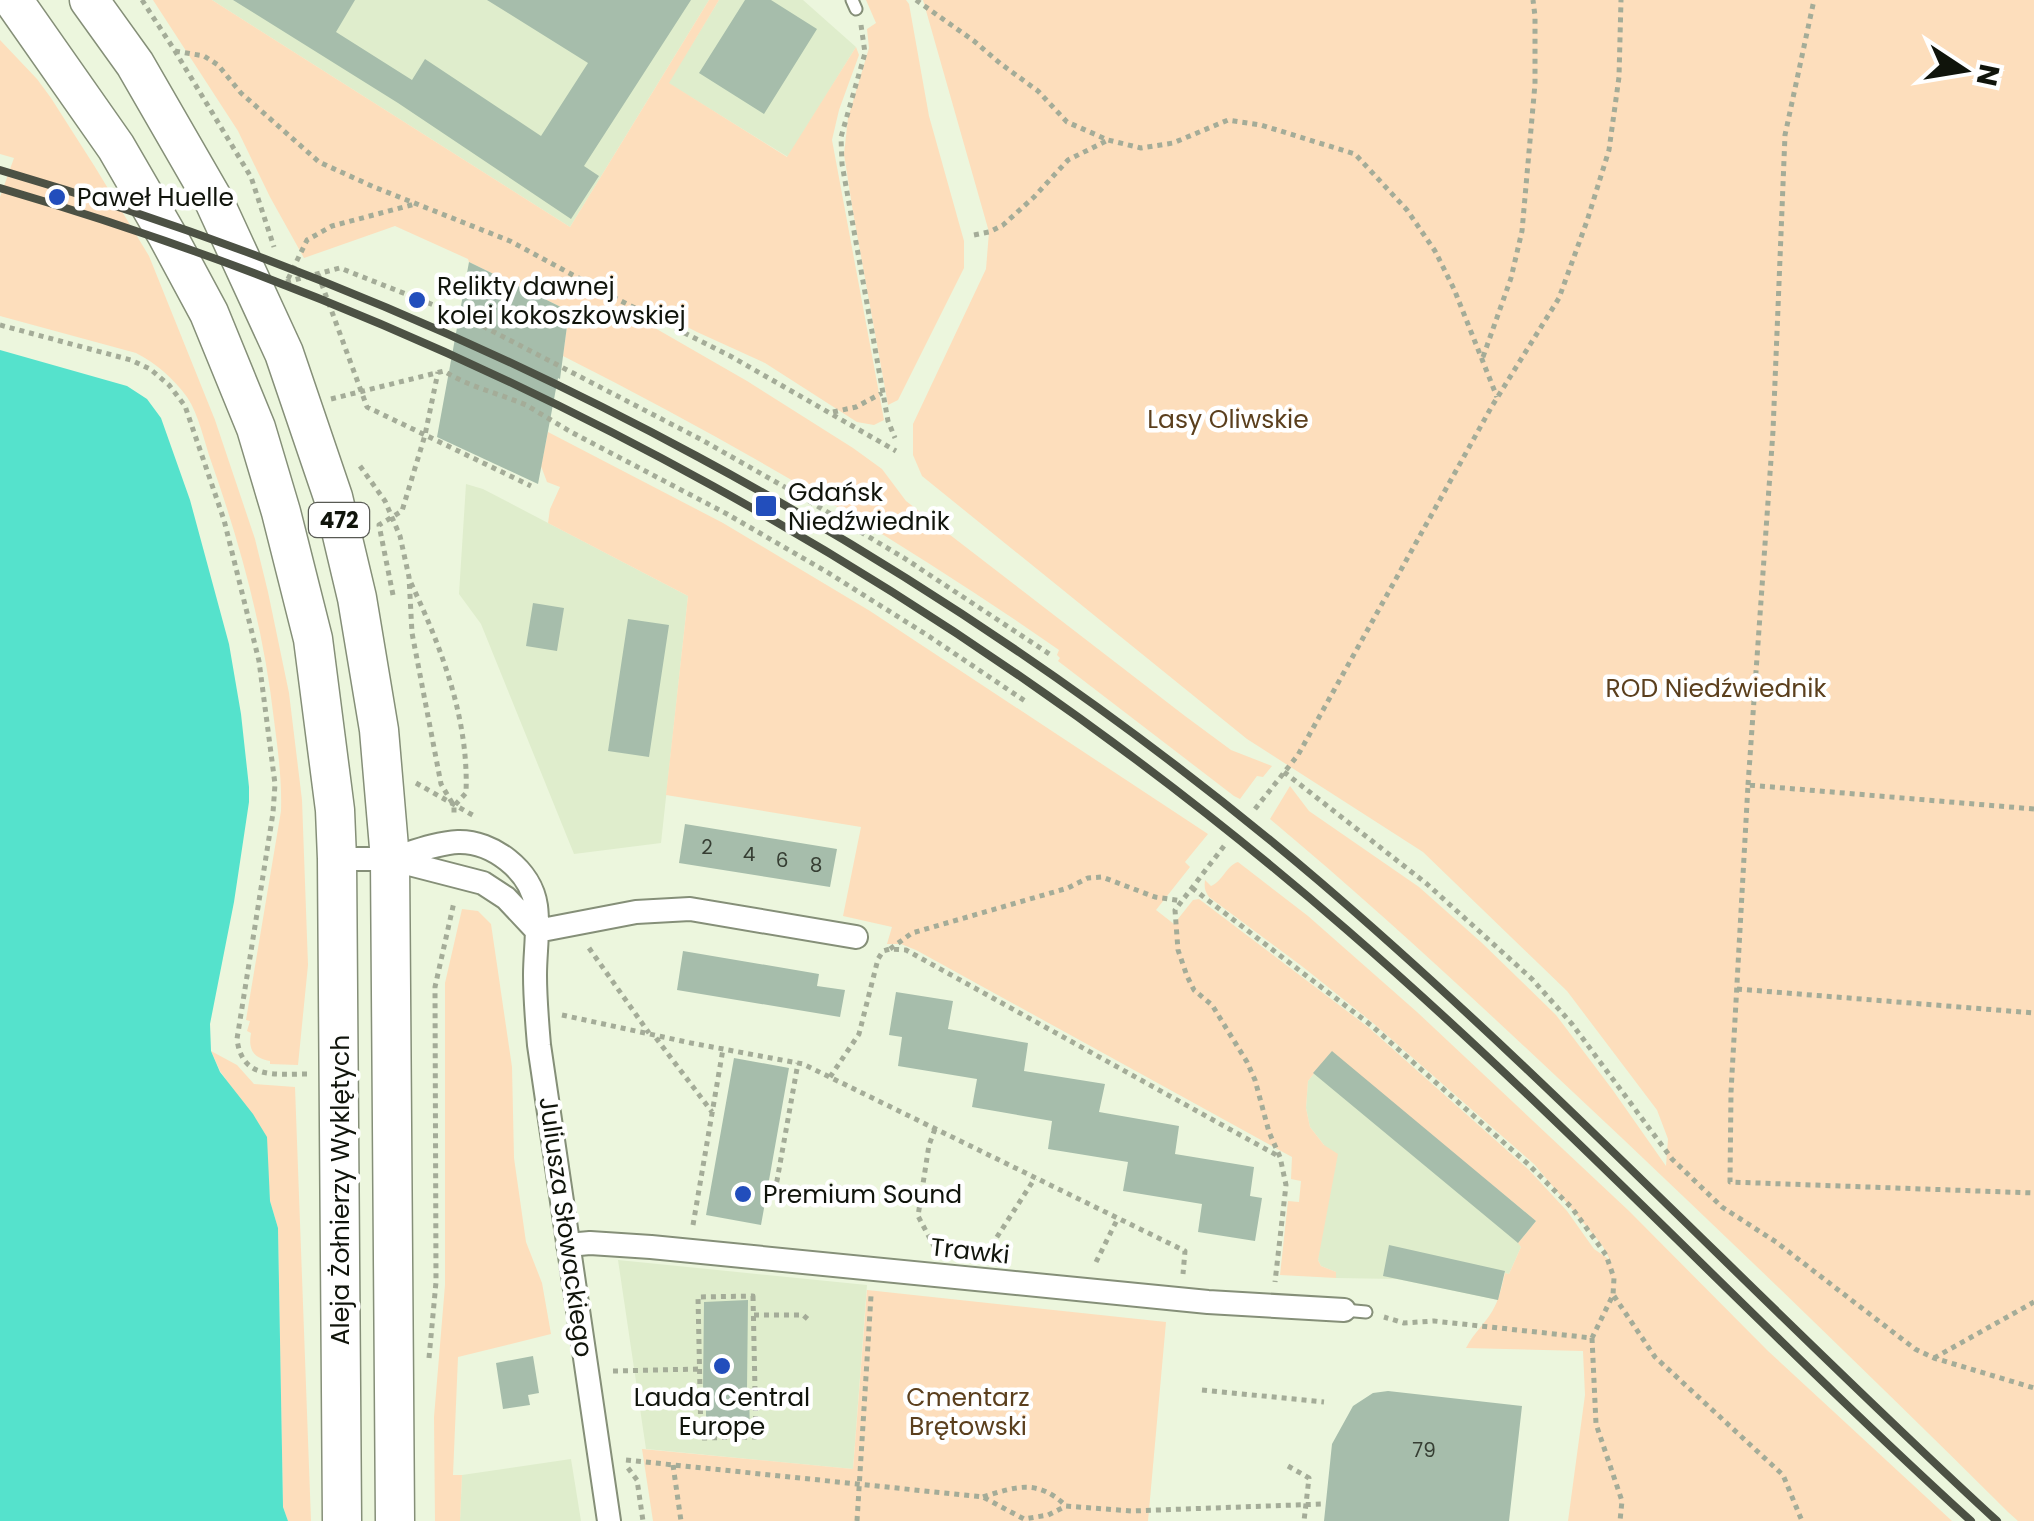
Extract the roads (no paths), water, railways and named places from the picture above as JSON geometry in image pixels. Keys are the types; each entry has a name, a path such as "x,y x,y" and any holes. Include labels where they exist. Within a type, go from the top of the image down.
{"main road":[{"name":"472","path":"14,0 116,147 167,235 208,313 256,428 313,639 335,810 337,859"},
{"name":"472","path":"89,0 135,64 214,200 284,352 333,497 357,598 379,730 390,859"},
{"name":"Aleja Żołnierzy Wyklętych","path":"337,859 342,1521"},
{"name":"Aleja Żołnierzy Wyklętych","path":"390,859 395,1521"}],"street":[{"name":"Juliusza Słowackiego","path":"390,859 454,842 474,843 489,848 516,868 536,902 539,1046 609,1521"},
{"name":"Juliusza Słowackiego","path":"337,859 390,859 483,883 506,898 537,932"},
{"path":"537,932 636,912 690,910 856,937"},
{"name":"Trawki","path":"568,1245 651,1247 1194,1301 1355,1311"}],"water":[{"path":"0,350 127,386 147,399 161,418 190,500 229,644 241,714 249,802 210,1024 211,1051 220,1072 267,1137 270,1201 278,1228 283,1507 288,1521 0,1521"}],"railway":[{"path":"0,170 179,228 356,295 528,371 697,456 860,550 1019,652 1172,763 1319,881 1406,958 1997,1521"},
{"path":"0,188 184,248 365,317 541,397 713,486 880,584 1042,691 1197,807 1427,1001 1971,1521"}],"place":[{"name":"Paweł Huelle","path":"57,197"},
{"name":"Relikty dawnej kolei kokoszkowskiej","path":"417,300"},
{"name":"Gdańsk Niedźwiednik","path":"766,506"},
{"name":"Premium Sound","path":"743,1194"},
{"name":"Lauda Central Europe","path":"722,1366"}],"park label":[{"name":"Lasy Oliwskie","path":"1228,419"},
{"name":"ROD Niedźwiednik","path":"1716,688"},
{"name":"Cmentarz Brętowski","path":"968,1412"}]}
